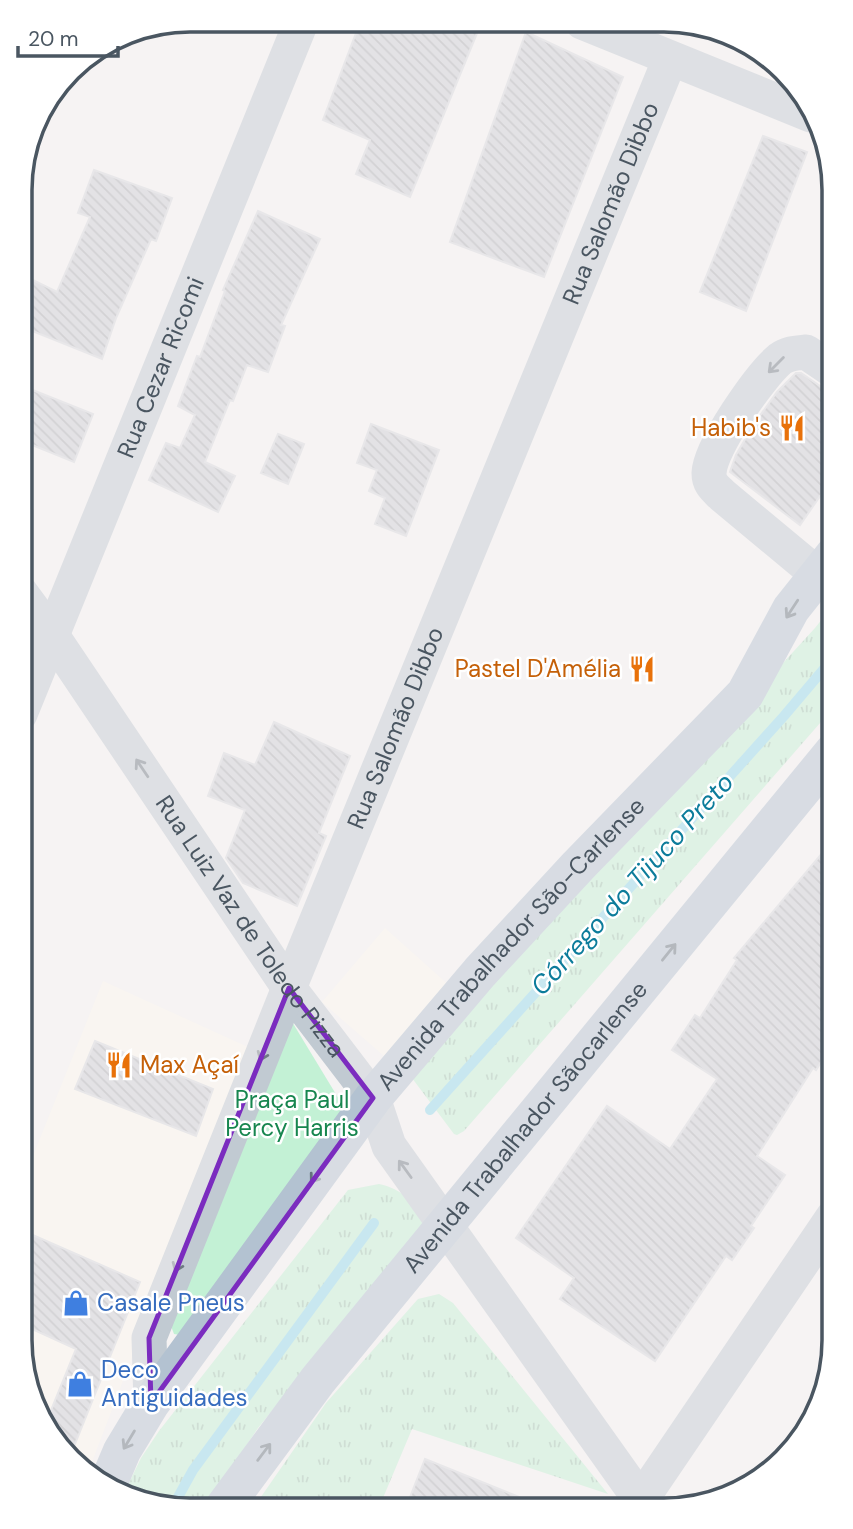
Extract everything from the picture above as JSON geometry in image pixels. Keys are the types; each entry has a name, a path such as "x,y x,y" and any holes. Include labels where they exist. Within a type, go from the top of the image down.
{"main road":[{"name":"Avenida Trabalhador São-Carlense","path":"111,1476 122,1451 151,1403 373,1098 480,972 578,866 745,694 791,609 822,570"},
{"name":"Avenida Trabalhador Sãocarlense","path":"230,1498 318,1380 822,766"}],"street":[{"name":"Rua Cezar Ricomi","path":"32,683 297,32"},
{"path":"606,32 800,111"},
{"name":"Rua Salomão Dibbo","path":"151,1403 149,1338 289,988 670,59"},
{"path":"822,363 806,352 790,354 780,360 745,400 715,453 709,471 710,483 722,495 822,561"},
{"name":"Rua Luiz Vaz de Toledo Pizza","path":"32,608 289,988 373,1098 389,1146 639,1498"},
{"path":"643,1498 821,1235"}],"highlighted area":[{"path":"289,988 373,1098 151,1403 149,1338"}],"shaded area":[{"path":"385,928 452,988 392,1063 322,1002"},
{"path":"103,981 250,1048 91,1463 58,1427 40,1390 35,1370 32,1350 32,1158"}],"green space":[{"path":"822,620 822,721 464,1131 454,1134 412,1078 523,947"},
{"name":"Praça Paul Percy Harris","path":"283,1007 348,1114 186,1336 174,1334 166,1313"},
{"path":"379,1184 387,1186 412,1202 427,1220 258,1428 212,1498 169,1496 128,1485 141,1458 159,1431 348,1190"},
{"path":"439,1294 453,1303 608,1494 412,1429 383,1498 260,1498 326,1403 418,1299"}],"building":[{"path":"356,32 478,32 410,197 356,174 370,140 323,120"},
{"path":"526,32 623,77 544,277 450,242"},
{"path":"763,136 807,152 746,311 700,292"},
{"path":"94,170 172,198 156,241 151,239 116,318 102,359 32,331 32,280 57,292 90,217 78,213"},
{"path":"258,211 320,239 281,325 285,326 268,372 247,365 205,462 235,476 218,512 149,480 166,443 180,448 195,415 178,406 197,356 200,357 225,291 223,290"},
{"name":"Habib's","path":"796,373 801,373 822,387 822,494 800,525 730,472 736,455 754,424 777,392"},
{"path":"32,390 93,414 74,462 32,445"},
{"path":"371,424 439,450 406,536 375,524 385,498 369,491 377,470 357,463"},
{"path":"278,434 304,444 288,484 261,473"},
{"path":"274,722 350,756 319,833 326,836 297,906 243,883 226,858 245,810 208,796 224,753 255,765"},
{"path":"821,854 821,1062 816,1070 813,1068 757,1156 785,1175 732,1260 726,1256 655,1361 560,1299 574,1278 516,1238 607,1106 670,1149 717,1079 672,1050 695,1015 700,1018 737,960 734,958"},
{"name":"Max Açaí","path":"95,1041 213,1089 196,1136 75,1089"},
{"name":"Casale Pneus","path":"32,1235 140,1282 74,1447 50,1413 76,1349 32,1329"},
{"path":"425,1459 522,1498 410,1498"}],"waterway":[{"name":"Córrego do Tijuco Preto","path":"430,1110 822,672"},
{"name":"Córrego do Tijuco Preto","path":"178,1497 193,1470 374,1223"}],"place":[{"name":"Habib's","path":"792,428"},
{"name":"Pastel D'Amélia","path":"642,669"},
{"name":"Max Açaí","path":"119,1065"},
{"name":"Casale Pneus","path":"76,1303"},
{"name":"Deco Antiguidades","path":"80,1384"}]}
